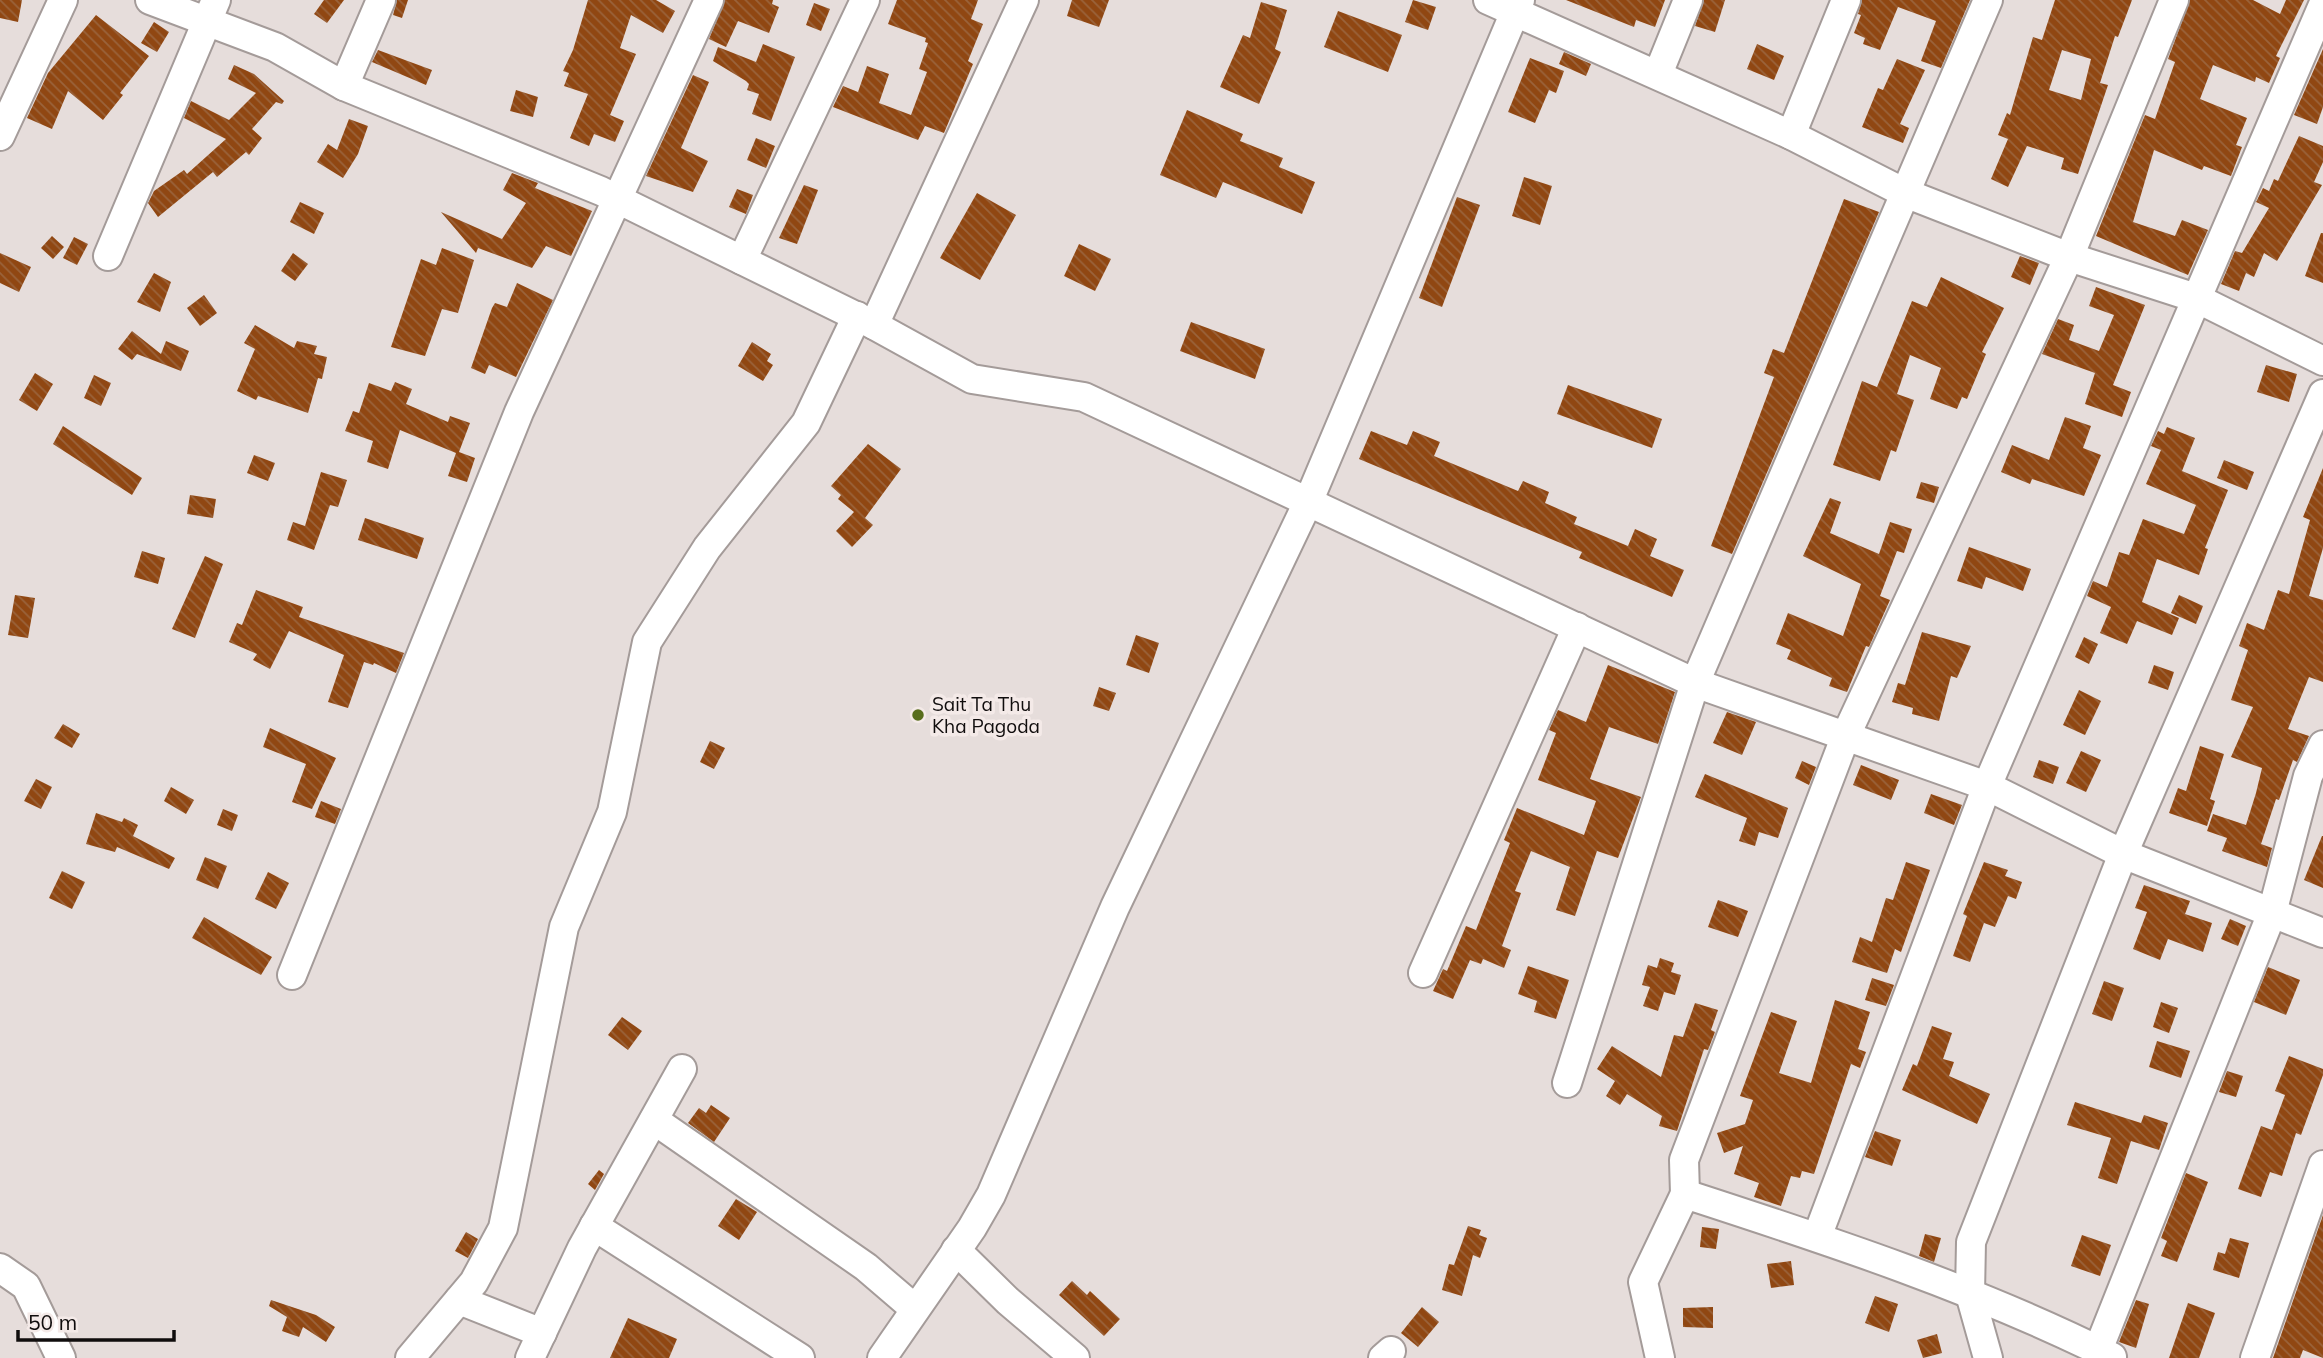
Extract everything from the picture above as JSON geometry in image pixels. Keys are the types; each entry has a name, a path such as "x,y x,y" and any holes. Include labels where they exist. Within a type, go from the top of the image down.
{"street":[{"path":"3,124 63,0"},
{"path":"150,0 211,11 344,86 617,198 866,321 972,379 1084,397 1309,500 1695,683 1987,786 2123,854 2323,933"},
{"path":"344,86 381,0"},
{"path":"292,975 519,412 709,0"},
{"path":"742,260 865,0"},
{"path":"410,1358 474,1282 503,1228 564,927 612,812 647,642 707,548 806,423 866,321 1024,0"},
{"path":"1488,0 1518,5 1658,74 1791,135 1905,193 2069,257 2196,298 2323,361"},
{"path":"1658,74 1688,0"},
{"path":"1791,135 1846,0"},
{"path":"1567,1083 1695,683 1989,0"},
{"path":"1660,1358 1643,1282 1685,1194 1684,1160 1846,735 2069,257 2174,0"},
{"path":"882,1358 991,1195 1115,907 1309,500 1518,5"},
{"path":"1817,1237 1987,786 2323,5"},
{"path":"108,256 211,11"},
{"path":"1988,1358 1970,1294 1971,1242 2123,854 2323,394"},
{"path":"1423,972 1577,627"},
{"path":"1685,1194 1817,1237 1970,1294 2106,1354 2272,913 2308,776 2323,745"},
{"path":"459,1300 536,1345 594,1226 682,1069"},
{"path":"654,1120 866,1267 915,1309"},
{"path":"2255,1358 2323,1166"},
{"path":"594,1226 800,1358"},
{"path":"956,1250 1008,1301 1075,1358"},
{"path":"0,1268 26,1286 61,1358"}],"building":[{"path":"0,0 22,0 18,22 0,18"},
{"path":"324,0 344,0 327,23 314,14"},
{"path":"397,0 408,0 402,18 393,15"},
{"path":"588,0 656,0 675,11 663,33 631,15 620,48 636,54 610,115 624,121 615,142 594,134 589,146 570,138 588,94 564,86 569,73 563,71 573,50"},
{"path":"725,0 773,0 772,4 779,7 769,33 738,21 726,47 709,39"},
{"path":"897,0 978,0 971,19 983,24 968,61 973,64 944,133 925,126 918,140 833,107 843,86 858,92 867,66 889,74 879,103 911,115 927,72 919,69 928,43 925,42 926,38 888,24"},
{"path":"1072,0 1109,0 1099,27 1067,16"},
{"path":"1413,0 1436,7 1428,30 1405,22"},
{"path":"1566,0 1665,0 1655,27 1636,20 1634,27"},
{"path":"1704,0 1725,0 1715,32 1695,26"},
{"path":"1862,0 1970,0 1941,68 1921,61 1936,21 1898,7 1880,50 1863,44 1865,38 1854,33 1861,15 1858,14"},
{"path":"2055,0 2132,0 2118,37 2115,36 2100,83 2108,85 2078,174 2061,169 2064,158 2027,146 2008,187 1991,179 2008,139 1998,135 2007,113 2010,115 2033,37 2042,40","holes":["2062,50 2091,59 2081,100 2049,90"]},
{"path":"2190,0 2253,0 2280,14 2286,0 2304,0 2276,56 2280,58 2269,83 2256,77 2255,82 2213,65 2200,99 2247,118 2236,145 2242,147 2231,176 2204,166 2202,170 2154,150 2133,222 2175,236 2182,220 2208,230 2188,275 2096,236 2145,115 2155,119 2175,62 2168,59"},
{"path":"1261,2 1287,10 1275,49 1281,52 1259,104 1220,87 1243,35 1250,38"},
{"path":"814,3 830,9 821,31 806,25"},
{"path":"1338,11 1402,35 1388,72 1324,47"},
{"path":"96,15 149,56 120,93 123,95 103,120 68,91 52,129 27,118 48,73"},
{"path":"154,22 169,32 157,52 141,43"},
{"path":"763,44 795,57 771,121 752,114 759,94 747,90 749,84 746,81 713,61 718,47 756,62"},
{"path":"1757,44 1784,56 1774,80 1747,69"},
{"path":"2323,49 2323,107 2317,124 2294,115"},
{"path":"378,50 432,70 426,85 372,62"},
{"path":"1564,52 1591,64 1586,76 1559,64"},
{"path":"1530,58 1564,71 1556,93 1549,90 1535,123 1508,112"},
{"path":"1897,59 1925,70 1900,124 1909,128 1903,143 1862,127 1878,88 1883,90"},
{"path":"234,65 254,74 284,101 282,104 276,102 252,129 262,138 249,155 246,152 217,177 213,172 158,217 148,203 154,191 184,170 187,174 226,139 184,118 191,101 229,120 256,93 228,79"},
{"path":"693,75 709,82 681,148 708,161 693,192 646,176"},
{"path":"516,90 538,97 533,117 510,111"},
{"path":"1187,110 1243,134 1240,141 1283,158 1279,167 1315,182 1302,214 1223,182 1216,198 1160,175"},
{"path":"349,119 368,126 358,154 343,178 317,162 328,144 337,150"},
{"path":"2299,136 2323,146 2323,162 2314,182 2322,185 2277,261 2264,253 2254,277 2246,273 2239,291 2221,284 2235,251 2242,253 2269,208 2256,202 2263,188 2269,191 2274,179 2278,181"},
{"path":"756,138 775,146 766,168 747,160"},
{"path":"512,173 538,183 535,188 592,211 571,256 546,246 532,268 478,248 476,253 441,212 502,239 526,203 503,190"},
{"path":"1524,177 1552,186 1540,225 1512,216"},
{"path":"804,185 818,190 797,244 779,238"},
{"path":"737,189 753,195 746,214 729,207"},
{"path":"977,193 1016,215 980,280 940,258"},
{"path":"1457,197 1480,205 1442,307 1419,298"},
{"path":"1844,199 1879,212 1732,554 1711,546 1774,377 1764,373 1773,349 1784,353"},
{"path":"300,202 324,213 314,234 290,222"},
{"path":"2323,233 2323,283 2305,276"},
{"path":"52,236 64,247 53,259 41,248"},
{"path":"74,237 88,244 77,265 63,258"},
{"path":"1079,244 1111,259 1095,291 1064,276"},
{"path":"442,248 474,260 458,313 442,309 425,356 391,347 421,259 436,265"},
{"path":"0,253 31,267 19,292 0,283"},
{"path":"293,253 308,264 295,281 281,271"},
{"path":"2020,256 2039,263 2030,285 2011,277"},
{"path":"154,273 171,282 160,312 137,302"},
{"path":"1941,277 2004,308 1982,352 1986,354 1967,399 1962,397 1957,409 1930,399 1941,368 1910,355 1897,394 1914,400 1896,452 1891,450 1880,481 1833,465 1862,381 1877,387 1912,301 1927,307"},
{"path":"517,283 553,300 516,377 489,365 485,374 471,368 492,308 495,303 507,307"},
{"path":"2096,287 2145,305 2113,385 2131,392 2122,417 2085,404 2095,373 2042,354 2058,319 2074,325 2069,340 2099,351 2114,315 2089,306"},
{"path":"204,295 217,313 200,326 187,308"},
{"path":"1191,322 1265,349 1255,379 1180,351"},
{"path":"255,325 294,348 297,341 317,346 314,354 327,357 322,379 318,378 308,413 258,396 256,400 237,391 255,349 244,343"},
{"path":"132,331 161,354 166,341 189,351 181,371 137,354 132,360 118,349"},
{"path":"752,342 771,354 767,361 773,365 763,381 738,366"},
{"path":"2266,365 2297,374 2289,402 2257,392"},
{"path":"35,373 53,384 37,411 19,400"},
{"path":"94,375 111,383 101,406 84,398"},
{"path":"395,382 412,389 406,404 448,422 450,416 470,423 459,452 475,458 467,482 448,476 456,453 400,430 388,469 367,462 373,441 345,431 353,411 359,413 369,383 391,391"},
{"path":"1568,385 1662,419 1652,448 1557,414"},
{"path":"2065,417 2091,426 2083,448 2101,455 2084,496 2032,479 2030,484 2001,472 2012,445 2049,460"},
{"path":"63,426 142,478 132,495 53,444"},
{"path":"2167,427 2195,438 2182,471 2228,490 2205,548 2208,549 2199,575 2157,559 2142,602 2179,618 2172,635 2137,621 2127,644 2100,633 2111,607 2087,596 2093,581 2107,587 2119,552 2129,555 2143,519 2184,534 2196,505 2146,484 2161,450 2151,446 2158,431 2164,434"},
{"path":"1371,431 1407,445 1413,431 1440,442 1434,456 1518,491 1523,481 1549,492 1545,503 1577,517 1574,524 1628,546 1635,529 1657,539 1650,556 1684,570 1672,597 1579,558 1582,552 1359,459"},
{"path":"868,444 901,469 865,518 873,525 852,547 836,531 854,512 838,499 841,495 831,486"},
{"path":"254,455 275,463 268,481 247,473"},
{"path":"2224,460 2254,472 2247,490 2217,478"},
{"path":"2323,468 2323,548 2309,596 2323,600 2323,682 2309,677 2288,729 2309,736 2297,762 2293,760 2261,844 2272,848 2267,867 2222,851 2227,838 2207,831 2213,814 2246,825 2262,768 2231,757 2253,707 2231,700 2248,650 2239,646 2247,623 2264,630 2278,590 2289,594 2310,520 2303,517"},
{"path":"321,472 347,480 338,507 330,505 314,550 287,540 293,522 305,526"},
{"path":"1921,482 1939,487 1934,503 1916,498"},
{"path":"190,495 216,499 213,518 187,514"},
{"path":"1830,498 1841,502 1830,533 1879,554 1890,522 1912,529 1904,553 1897,551 1880,596 1890,600 1869,647 1866,646 1847,692 1829,686 1832,678 1787,659 1791,650 1776,644 1788,613 1843,636 1861,584 1803,556"},
{"path":"365,518 424,538 417,559 358,540"},
{"path":"1969,547 2031,569 2023,591 1986,577 1982,589 1957,581"},
{"path":"142,551 165,558 158,584 134,577"},
{"path":"205,556 223,564 195,638 172,629"},
{"path":"256,590 303,607 299,617 404,653 396,673 374,663 364,662 348,708 328,702 344,655 289,631 270,669 253,660 257,654 229,642 237,623 242,625"},
{"path":"15,595 35,598 28,638 8,635"},
{"path":"2179,595 2203,606 2196,624 2171,613"},
{"path":"1922,632 1971,646 1957,678 1951,676 1939,721 1912,714 1913,708 1892,702 1898,683 1905,685"},
{"path":"1136,635 1159,643 1149,673 1126,665"},
{"path":"2084,637 2098,644 2089,664 2075,657"},
{"path":"1608,665 1675,692 1658,744 1609,727 1590,779 1641,797 1618,858 1597,851 1575,916 1556,910 1570,867 1531,851 1515,891 1521,893 1502,946 1511,950 1504,968 1483,959 1481,964 1470,960 1453,999 1433,991 1443,969 1447,971 1466,926 1476,930 1510,843 1504,840 1517,808 1584,835 1596,801 1538,780 1556,733 1549,730 1558,710 1586,722"},
{"path":"2154,665 2174,672 2168,690 2148,683"},
{"path":"1099,687 1116,693 1109,711 1093,706"},
{"path":"2079,690 2101,701 2085,735 2063,725"},
{"path":"1727,712 1756,722 1742,755 1713,743"},
{"path":"63,724 80,734 72,748 54,738"},
{"path":"270,728 336,758 312,809 292,802 306,764 263,747"},
{"path":"710,741 725,748 714,769 700,762"},
{"path":"2200,746 2224,754 2210,799 2215,801 2207,826 2169,813 2178,788 2186,791"},
{"path":"2081,751 2101,760 2086,792 2066,783"},
{"path":"2039,760 2059,767 2053,784 2033,777"},
{"path":"1802,761 1816,767 1809,785 1795,778"},
{"path":"1861,765 1899,780 1891,800 1853,785"},
{"path":"1705,774 1788,808 1778,838 1759,832 1755,846 1739,841 1747,818 1695,797"},
{"path":"36,779 52,787 41,809 24,801"},
{"path":"171,787 194,800 186,814 164,801"},
{"path":"1931,794 1962,805 1954,825 1924,813"},
{"path":"321,801 341,809 335,824 315,817"},
{"path":"223,809 238,815 232,831 217,825"},
{"path":"96,813 122,822 124,818 138,825 133,836 175,858 169,869 117,847 115,852 86,844"},
{"path":"2323,836 2323,888 2304,880"},
{"path":"205,857 227,866 218,889 196,880"},
{"path":"1906,862 1930,870 1901,952 1895,949 1887,973 1852,962 1860,937 1872,942 1886,898 1893,900"},
{"path":"1984,862 2008,870 2005,876 2022,882 2016,899 2008,896 1995,927 1984,923 1970,962 1953,956 1967,916 1963,914"},
{"path":"62,871 85,882 72,909 49,898"},
{"path":"268,872 289,883 276,909 255,899"},
{"path":"2144,885 2190,901 2185,914 2212,923 2203,952 2168,939 2160,960 2133,949 2147,912 2135,908"},
{"path":"1718,900 1748,911 1738,937 1708,927"},
{"path":"204,917 272,957 261,975 192,938"},
{"path":"2230,919 2246,926 2238,946 2221,939"},
{"path":"1660,958 1674,963 1671,972 1681,975 1675,995 1664,992 1658,1011 1643,1006 1650,987 1642,985 1648,965 1657,968"},
{"path":"1528,966 1569,980 1556,1019 1534,1012 1537,1001 1518,994"},
{"path":"2268,967 2300,980 2286,1015 2254,1002"},
{"path":"1872,978 1894,985 1886,1006 1865,1000"},
{"path":"2104,981 2124,988 2112,1021 2092,1014"},
{"path":"1835,1000 1870,1012 1858,1049 1866,1052 1860,1068 1851,1064 1814,1174 1802,1171 1800,1178 1791,1176 1781,1206 1754,1197 1759,1183 1734,1174 1743,1146 1724,1153 1717,1133 1745,1124 1753,1100 1740,1096 1771,1012 1797,1021 1779,1073 1811,1083"},
{"path":"2161,1002 2178,1008 2169,1033 2153,1027"},
{"path":"1695,1003 1718,1010 1711,1030 1715,1032 1708,1050 1704,1049 1677,1131 1659,1126 1662,1116 1627,1094 1620,1105 1606,1096 1615,1081 1597,1069 1612,1046 1661,1077 1674,1035 1683,1037"},
{"path":"622,1017 642,1031 628,1050 608,1035"},
{"path":"1932,1026 1952,1033 1943,1059 1954,1062 1949,1076 1990,1094 1977,1124 1902,1090 1913,1064 1917,1066"},
{"path":"2157,1041 2190,1051 2181,1078 2149,1067"},
{"path":"2289,1056 2323,1069 2323,1075 2301,1135 2296,1133 2282,1176 2270,1172 2261,1197 2238,1189 2261,1126 2272,1130 2285,1095 2275,1091"},
{"path":"2227,1071 2243,1076 2236,1097 2219,1092"},
{"path":"2075,1102 2141,1123 2144,1115 2168,1123 2159,1150 2131,1141 2117,1184 2098,1178 2111,1138 2067,1125"},
{"path":"711,1105 730,1118 714,1142 688,1123 699,1108 706,1113"},
{"path":"1875,1131 1901,1140 1892,1166 1865,1157"},
{"path":"599,1170 604,1174 595,1190 588,1184"},
{"path":"2186,1173 2208,1182 2177,1262 2161,1256 2167,1241 2161,1238"},
{"path":"736,1199 757,1212 739,1240 718,1226"},
{"path":"2323,1215 2323,1358 2303,1350 2300,1358 2273,1358"},
{"path":"1468,1226 1481,1230 1479,1235 1487,1238 1480,1258 1473,1255 1462,1296 1442,1290 1449,1264 1454,1265"},
{"path":"1702,1227 1719,1229 1716,1249 1700,1247"},
{"path":"466,1232 478,1239 468,1258 455,1251"},
{"path":"1925,1234 1941,1238 1934,1262 1919,1256"},
{"path":"2082,1235 2111,1245 2100,1276 2071,1266"},
{"path":"2230,1238 2249,1243 2239,1278 2213,1270 2218,1252 2225,1254"},
{"path":"1791,1261 1794,1285 1771,1288 1767,1264"},
{"path":"1072,1281 1087,1295 1090,1291 1120,1319 1104,1336 1059,1295"},
{"path":"1875,1296 1898,1304 1889,1332 1865,1323"},
{"path":"271,1300 316,1315 335,1327 326,1342 303,1327 299,1337 282,1331 287,1317 269,1306"},
{"path":"2136,1300 2149,1304 2136,1348 2119,1342"},
{"path":"2188,1303 2215,1313 2199,1358 2169,1358"},
{"path":"1422,1307 1439,1322 1418,1347 1401,1333"},
{"path":"1713,1307 1713,1328 1683,1327 1683,1308"},
{"path":"628,1318 677,1339 669,1358 610,1358"},
{"path":"1937,1334 1942,1353 1923,1358 1917,1340"}],"place":[{"name":"Sait Ta Thu Kha Pagoda","path":"918,715"}]}
